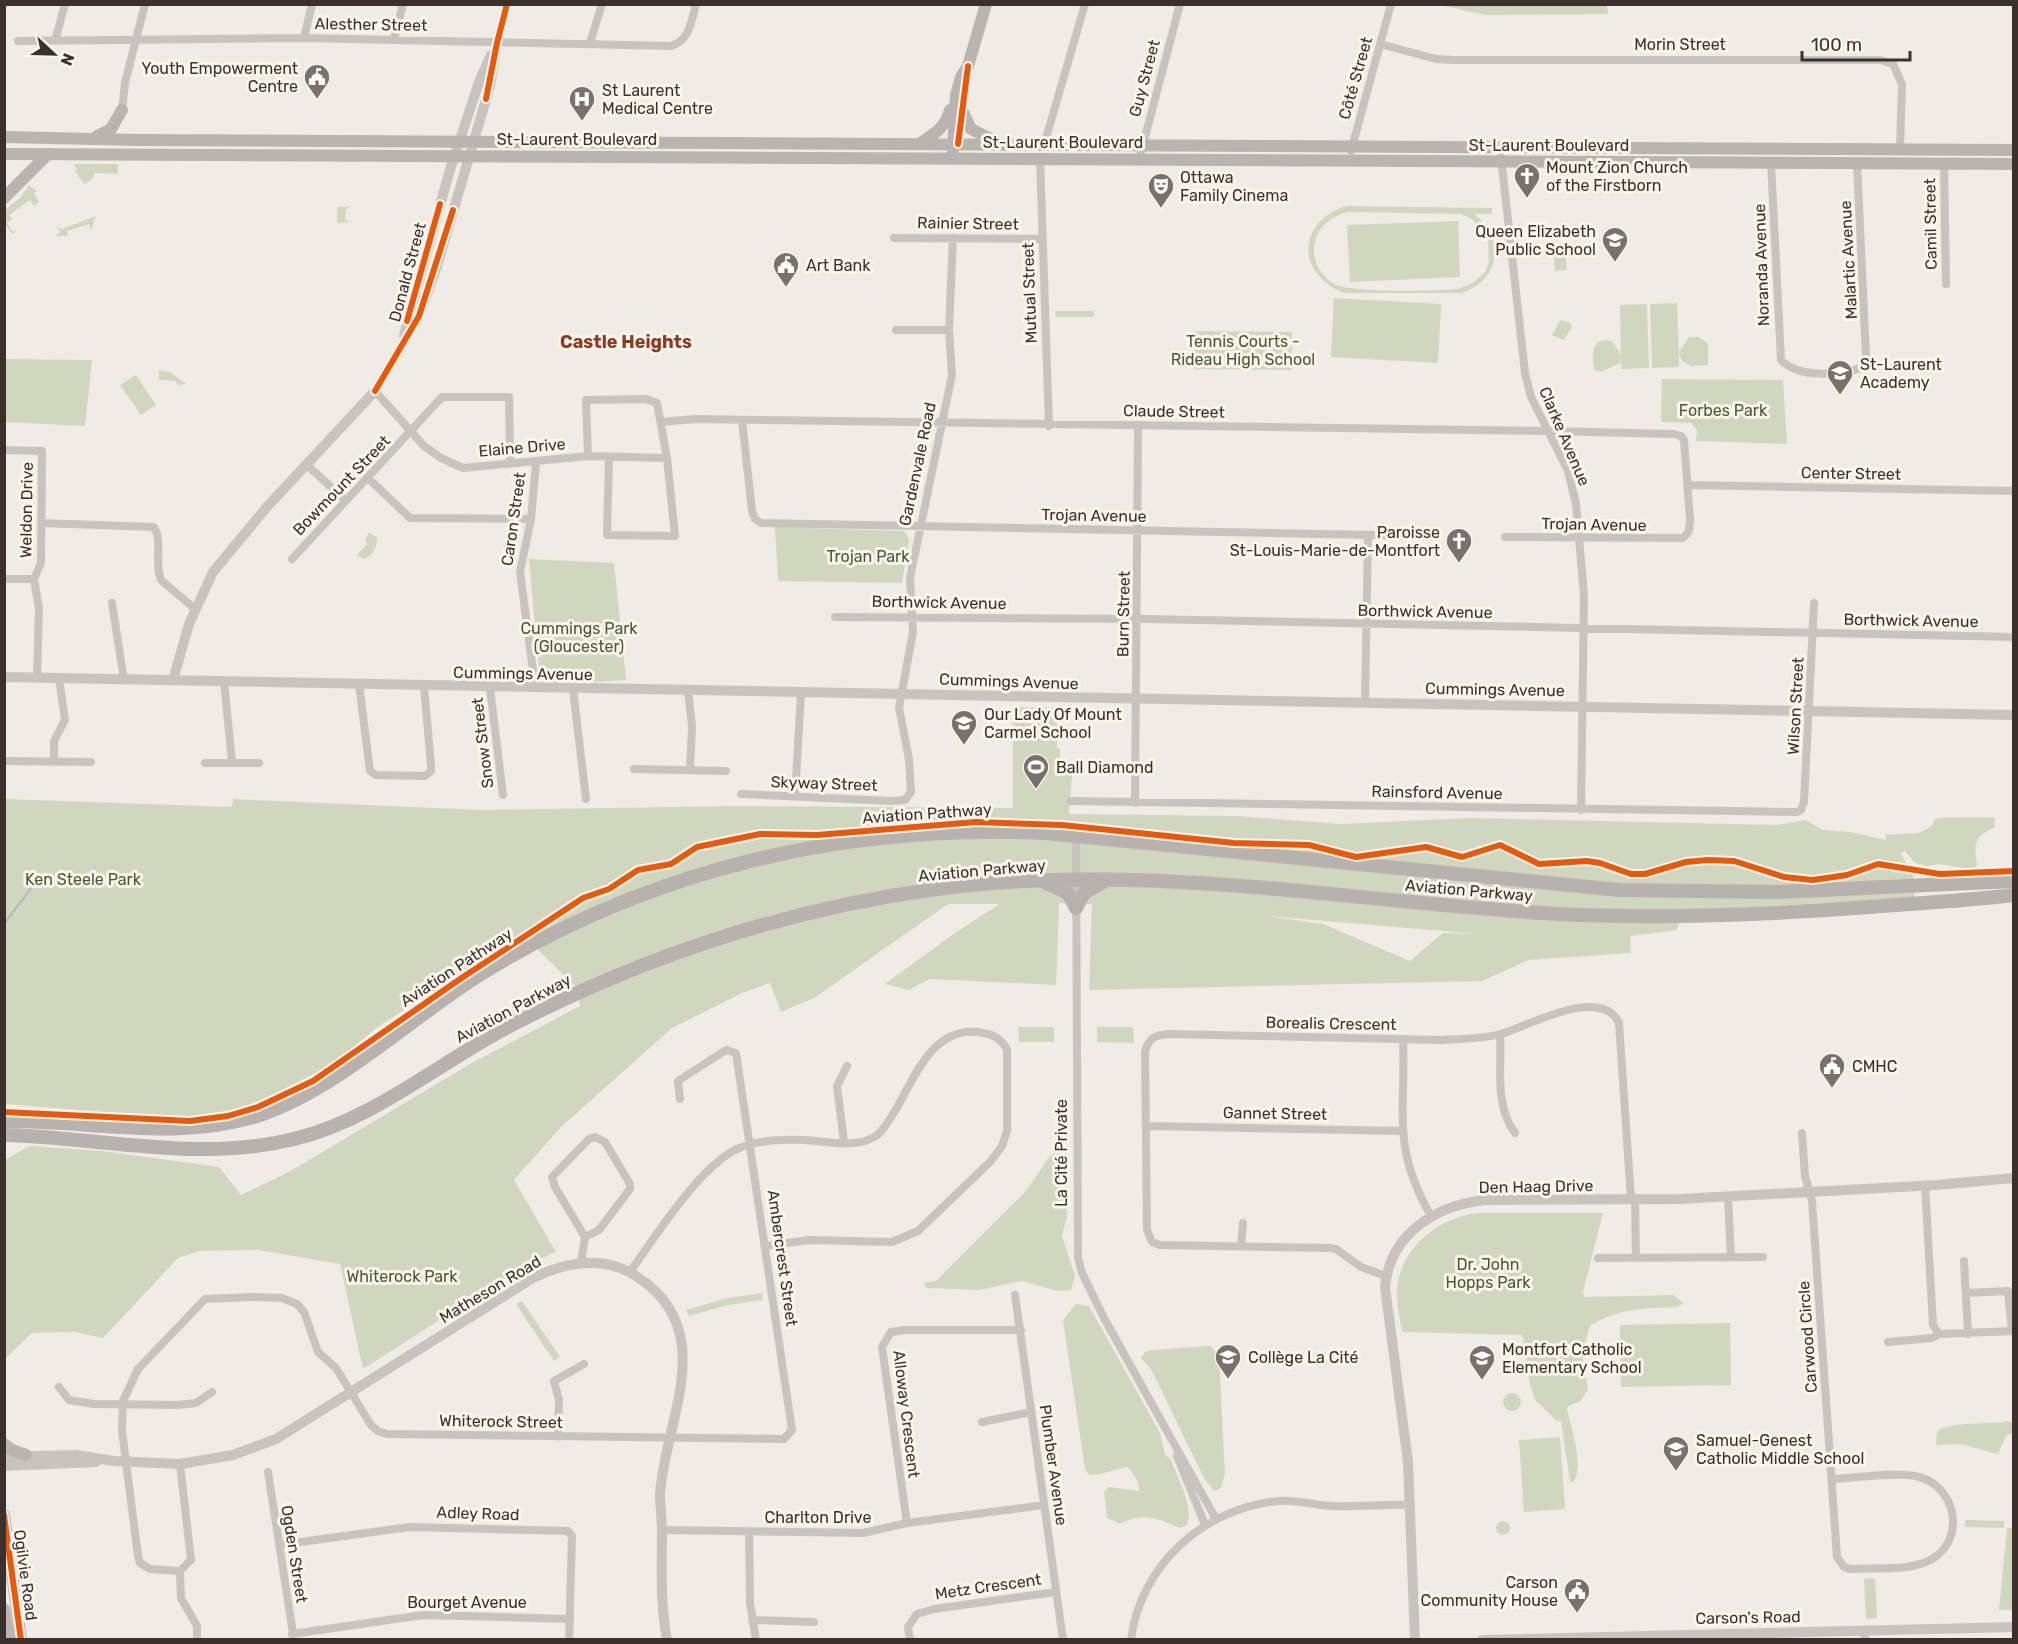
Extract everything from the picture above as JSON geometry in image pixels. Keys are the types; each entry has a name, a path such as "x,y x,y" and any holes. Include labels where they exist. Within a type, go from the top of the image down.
{"main road":[{"path":"955,144 968,66 986,4"},
{"path":"920,144 936,134 943,126 961,77 968,66"},
{"path":"954,158 956,95"},
{"path":"961,108 971,129 1002,144"},
{"path":"93,138 109,132 122,110"},
{"path":"122,110 125,130 139,140"},
{"name":"St-Laurent Boulevard","path":"4,137 954,158 2013,164"},
{"path":"25,177 24,171 34,138"},
{"name":"St-Laurent Boulevard","path":"4,154 920,144 2013,150"},
{"path":"4,198 48,154"},
{"name":"Aviation Parkway","path":"4,1120 179,1128 216,1125 259,1115 287,1104 325,1083 428,1009 531,945 638,896 743,861 841,842 908,834 987,831 1076,836 1526,883 1665,892 1777,892 2013,881"},
{"path":"1076,908 1087,890 1112,878"},
{"name":"Aviation Parkway","path":"4,1135 52,1136 211,1150 288,1141 352,1118 497,1033 553,1004 688,948 774,922 869,900 944,888 1036,880 1112,878 1186,881 1554,914 1665,917 1824,910 2013,895"},
{"path":"1036,880 1065,890 1076,908"},
{"path":"1665,892 1665,917"},
{"path":"4,1444 26,1455"},
{"name":"Ogilvie Road","path":"4,1515 21,1640"},
{"name":"Ogilvie Road","path":"4,1609 9,1640"}],"street":[{"path":"55,42 65,4"},
{"path":"122,110 135,40 145,4"},
{"path":"304,38 312,4"},
{"path":"393,40 403,4"},
{"name":"Donald Street","path":"173,680 195,609 213,572 227,552 375,391 401,347 464,148 479,82 496,42 507,4"},
{"path":"590,43 602,4"},
{"name":"Alesther Street","path":"18,41 304,38 670,46 681,42 687,35 696,4"},
{"path":"1044,145 1085,4"},
{"name":"Guy Street","path":"1139,160 1180,4"},
{"name":"Côté Street","path":"1351,160 1351,146 1391,4"},
{"name":"Morin Street","path":"1380,44 1436,59 1453,60 1880,60 1893,64 1902,84 1900,149"},
{"name":"Clarke Avenue","path":"1500,147 1525,373 1531,397 1574,488 1584,596 1581,810"},
{"name":"Mutual Street","path":"1040,158 1049,426"},
{"name":"Noranda Avenue","path":"1771,162 1781,360 1786,365 1804,372 1844,372 1864,367 1866,356"},
{"name":"Malartic Avenue","path":"1857,162 1866,356"},
{"name":"Camil Street","path":"1944,163 1946,284"},
{"name":"Rainier Street","path":"894,238 1042,239"},
{"name":"Gardenvale Road","path":"905,800 912,787 899,708 914,632 910,578 940,423 952,375 949,330 953,238"},
{"path":"896,330 949,330"},
{"name":"Elaine Drive","path":"375,391 412,432 441,458 463,468 536,463 588,456 667,459"},
{"name":"Bowmount Street","path":"292,559 442,397 509,397 510,464"},
{"path":"588,456 586,400 652,400 657,403 662,422 675,536 607,535 609,457"},
{"name":"Claude Street","path":"662,422 742,420 1674,434 1681,436 1684,440 1688,485"},
{"name":"Trojan Avenue","path":"742,420 752,511 755,519 761,524 1425,536"},
{"name":"Burn Street","path":"1135,803 1139,531 1138,425"},
{"name":"Weldon Drive","path":"4,450 42,452 41,562 34,579 39,608 37,677"},
{"name":"Caron Street","path":"533,687 534,678 520,572 531,519 536,463"},
{"path":"307,465 345,500"},
{"path":"368,478 410,518 531,519"},
{"name":"Trojan Avenue","path":"1505,537 1683,538 1689,531 1688,485"},
{"name":"Center Street","path":"1688,485 2013,490"},
{"path":"41,523 154,527 158,534 158,573 161,580 195,609"},
{"path":"1365,702 1368,536"},
{"path":"4,579 34,579"},
{"path":"112,603 124,681"},
{"name":"Wilson Street","path":"1801,810 1804,802 1810,711 1814,603"},
{"name":"Borthwick Avenue","path":"836,617 1138,619 2013,637"},
{"name":"Cummings Avenue","path":"4,677 2013,714"},
{"path":"54,761 55,737 64,720 59,678"},
{"path":"224,681 232,762"},
{"path":"359,684 370,771 376,775 425,776 431,771 424,686"},
{"name":"Snow Street","path":"490,687 503,795"},
{"path":"573,689 586,799"},
{"path":"688,691 692,726 690,771"},
{"path":"795,797 801,693"},
{"path":"7,761 91,762"},
{"path":"205,763 259,763"},
{"path":"634,769 726,771"},
{"name":"Skyway Street","path":"741,794 905,800"},
{"name":"Rainsford Avenue","path":"1071,801 1787,813 1801,810"},
{"name":"La Cité Private","path":"1076,836 1078,1258 1082,1273 1104,1318 1216,1519"},
{"name":"Borealis Crescent","path":"1386,1276 1361,1267 1336,1249 1160,1245 1148,1237 1145,1052 1148,1042 1156,1035 1441,1040 1500,1034 1584,1006 1602,1007 1615,1015 1618,1023 1633,1199"},
{"path":"630,1272 682,1202 709,1171 729,1154 769,1141 867,1141 882,1131 932,1050 954,1033 966,1031 991,1034 1001,1039 1007,1049 1007,1131 1002,1146 991,1161 918,1231 892,1242 809,1240 766,1246"},
{"path":"1500,1034 1502,1106 1504,1119 1515,1133"},
{"path":"1403,1040 1402,1131 1412,1178 1431,1216"},
{"name":"Ambercrest Street","path":"671,1439 776,1440 784,1439 792,1430 736,1053 726,1050 678,1081 680,1099"},
{"path":"844,1142 837,1086 847,1066"},
{"name":"Gannet Street","path":"1147,1126 1402,1131"},
{"name":"Carwood Circle","path":"1802,1133 1805,1176 1811,1192 1837,1557 1844,1567 1850,1569 1922,1564 1934,1558 1948,1542 1952,1532 1953,1508 1942,1488 1908,1476 1833,1479"},
{"path":"581,1262 585,1237 555,1187 552,1177 589,1139 595,1137 605,1142 630,1184 630,1189 599,1230 585,1237"},
{"name":"Den Haag Drive","path":"1415,1640 1407,1453 1386,1312 1386,1276 1402,1243 1414,1228 1431,1216 1455,1205 1484,1200 1728,1196 2013,1178"},
{"path":"1925,1185 1933,1324 1940,1334"},
{"path":"1728,1196 1731,1257"},
{"path":"1633,1199 1636,1258"},
{"path":"1241,1247 1243,1223"},
{"path":"1598,1258 1763,1257"},
{"path":"1964,1261 1968,1334"},
{"name":"Matheson Road","path":"4,1457 76,1455 114,1461 180,1464 232,1455 276,1439 351,1394 532,1278 553,1268 581,1262 615,1266 630,1272 662,1299 675,1319 684,1358 682,1382 660,1494 661,1606 667,1640"},
{"path":"1888,1342 1932,1338 1940,1334 2013,1331 2008,1291 1966,1293"},
{"name":"Plumber Avenue","path":"1015,1295 1063,1640"},
{"name":"Whiterock Street","path":"180,1571 150,1569 140,1563 122,1431 123,1404 132,1378 147,1357 199,1303 211,1298 282,1298 297,1304 304,1312 315,1347 333,1365 371,1425 387,1434 671,1439"},
{"name":"Alloway Crescent","path":"907,1523 882,1347 891,1332 899,1331 1021,1330"},
{"path":"558,1437 560,1400 554,1381 584,1364"},
{"path":"59,1387 69,1400 123,1404 196,1403 212,1392"},
{"path":"982,1422 1031,1412"},
{"name":"La Cité Private","path":"1174,1447 1181,1471 1205,1525"},
{"name":"Matheson Road","path":"4,1466 114,1461"},
{"path":"180,1464 190,1560 180,1571 181,1598 197,1626 197,1640"},
{"name":"Ogden Street","path":"268,1472 293,1637"},
{"path":"1131,1640 1138,1610 1155,1575 1176,1549 1216,1519 1250,1505 1279,1501 1303,1500 1332,1506 1411,1505"},
{"name":"Charlton Drive","path":"662,1530 863,1533 907,1523 1044,1505"},
{"name":"Adley Road","path":"279,1545 409,1527 568,1531 572,1536 569,1640"},
{"path":"749,1532 752,1620 756,1640"},
{"name":"Metz Crescent","path":"910,1640 908,1628 917,1614 934,1609 1056,1592"},
{"name":"Bourget Avenue","path":"293,1637 423,1615 570,1618"},
{"path":"752,1620 814,1622"},
{"name":"Carson's Road","path":"1482,1640 1864,1635 2013,1627"}],"green space":[{"path":"1440,5 1607,5 1608,14 1485,15"},
{"path":"74,164 118,164 118,174 95,173 92,180 84,184 75,171 77,169"},
{"path":"29,185 37,191 34,194 39,202 34,206 30,200 9,215 12,219 7,223 13,232 18,230 13,234 5,225 5,210 20,198"},
{"path":"1347,206 1492,208 1492,214 1474,214 1491,235 1494,258 1491,269 1485,279 1462,293 1345,293 1329,285 1317,274 1308,249 1311,236 1318,224 1330,213","holes":["1348,212 1461,214 1472,219 1488,238 1489,261 1485,272 1473,283 1458,289 1394,291 1343,287 1334,284 1324,276 1317,266 1314,254 1317,235 1332,219"]},
{"path":"337,207 351,207 346,209 345,220 351,222 337,223"},
{"path":"96,216 91,230 89,224 67,231 68,236 55,236 60,232 56,225 62,229"},
{"path":"1458,221 1460,277 1350,282 1347,225"},
{"path":"1565,250 1567,270 1555,271 1554,251"},
{"path":"1334,298 1441,304 1438,363 1331,357"},
{"path":"1677,303 1679,352 1689,337 1699,337 1708,344 1708,365 1691,366 1682,361 1679,354 1679,367 1652,368 1650,304"},
{"path":"1647,304 1649,368 1622,369 1621,358 1620,363 1601,372 1594,370 1593,353 1596,344 1605,340 1612,341 1621,355 1620,305"},
{"path":"1055,311 1094,311 1094,317 1056,317"},
{"path":"1560,320 1571,323 1572,327 1564,340 1552,335"},
{"name":"Tennis Courts - Rideau High School","path":"1194,331 1292,332 1291,370 1194,369"},
{"path":"4,359 92,360 85,426 5,422"},
{"path":"159,370 170,372 186,384 177,385 176,381 159,380"},
{"path":"136,375 156,405 141,415 120,385"},
{"name":"Forbes Park","path":"1662,379 1783,380 1787,444 1696,441 1697,431 1691,423 1661,422"},
{"name":"Trojan Park","path":"775,527 904,531 909,539 902,583 778,581"},
{"path":"369,533 377,537 376,545 373,553 364,559 357,555 367,544 365,539"},
{"name":"Cummings Park (Gloucester)","path":"529,559 614,563 626,680 574,683 540,680"},
{"path":"984,707 1011,709 1010,721 983,719"},
{"path":"1013,707 1057,708 1057,748 1060,749 1060,761 1073,763 1069,814 1237,816 1341,824 1470,818 1778,825 1805,820 1823,830 1850,832 1886,840 1886,835 1919,833 1932,826 1935,819 1995,818 1994,828 1982,834 1977,842 1977,865 1973,870 1940,864 1926,866 1914,862 1905,851 1901,853 1914,878 1914,898 1682,911 1677,930 1630,936 1631,953 1529,960 1482,981 1089,990 1092,904 1059,903 1056,985 929,979 909,990 885,984 955,933 1000,904 948,904 814,998 781,1012 770,983 742,993 672,1028 561,1127 514,1180 556,1252 524,1266 363,1369 340,1264 258,1250 199,1251 178,1258 103,1338 75,1332 32,1333 5,1359 5,1160 29,1146 102,1151 219,1167 241,1195 289,1172 470,1064 580,1006 577,988 522,934 379,1026 331,1065 273,1095 225,1115 165,1117 5,1104 5,799 232,807 233,799 481,810 737,806 1013,808","holes":["1266,916 1478,934 1443,933 1410,961 1323,924"]},
{"path":"1018,1027 1054,1027 1054,1042 1019,1042"},
{"path":"1097,1027 1133,1027 1134,1043 1097,1042"},
{"path":"1061,1148 1067,1150 1068,1158 1067,1216 1062,1236 1075,1276 1071,1290 1057,1291 1022,1281 979,1290 927,1288 923,1283 936,1281 1026,1191 1049,1157"},
{"name":"Dr. John Hopps Park","path":"1477,1213 1603,1213 1583,1292 1584,1297 1673,1295 1683,1303 1678,1307 1622,1312 1590,1326 1582,1353 1588,1389 1581,1401 1568,1406 1567,1409 1574,1436 1578,1467 1573,1482 1570,1482 1561,1421 1556,1420 1535,1400 1529,1381 1528,1362 1522,1350 1524,1339 1521,1335 1402,1332 1397,1290 1405,1261 1413,1248 1435,1228 1462,1216"},
{"path":"762,1293 763,1300 728,1305 689,1316 686,1310 727,1298"},
{"path":"522,1301 560,1357 554,1361 516,1304"},
{"path":"1076,1304 1089,1306 1160,1433 1165,1455 1171,1459 1187,1501 1189,1517 1187,1525 1180,1528 1157,1519 1143,1517 1120,1524 1107,1518 1104,1492 1108,1487 1140,1491 1136,1478 1128,1467 1094,1475 1089,1475 1085,1469 1063,1320"},
{"path":"1730,1323 1731,1385 1621,1387 1620,1325"},
{"path":"1210,1346 1219,1356 1225,1474 1221,1488 1214,1491 1205,1480 1151,1369 1141,1358 1145,1352 1152,1350"},
{"path":"1508,1393 1516,1393 1521,1398 1519,1409 1508,1411 1503,1406 1503,1398"},
{"path":"2008,1421 2013,1423 2013,1433 2006,1436 1998,1454 1960,1444 1936,1445 1937,1431 1944,1428 1961,1424"},
{"path":"1560,1437 1565,1509 1524,1512 1519,1440"},
{"path":"1965,1520 2004,1521 2004,1528 1965,1527"},
{"path":"1500,1521 1506,1521 1510,1528 1506,1535 1500,1535 1496,1531 1496,1525"},
{"path":"2007,1528 2013,1528 2013,1610 1999,1610"},
{"path":"1875,1578 1877,1618 1866,1619 1864,1579"}],"waterway":[{"path":"4,924 32,887"}],"cycle path":[{"path":"486,99 507,4"},
{"path":"958,144 968,66"},
{"path":"407,321 440,204"},
{"path":"375,391 419,316 453,210"},
{"name":"Aviation Pathway","path":"4,1112 190,1121 228,1116 258,1107 313,1081 463,977 583,898 609,889 638,870 671,864 697,847 760,834 817,835 976,822 1062,825 1234,843 1309,845 1356,857 1426,847 1462,857 1500,845 1539,864 1587,861 1631,874 1645,874 1686,862 1708,860 1734,861 1784,877 1813,880 1847,875 1878,864 1940,874 2014,871"},
{"path":"4,1515 21,1640"}],"place":[{"name":"Youth Empowerment Centre","path":"317,100"},
{"name":"St Laurent Medical Centre","path":"582,122"},
{"name":"Mount Zion Church of the Firstborn","path":"1527,199"},
{"name":"Ottawa Family Cinema","path":"1161,209"},
{"name":"Queen Elizabeth Public School","path":"1615,263"},
{"name":"Art Bank","path":"786,288"},
{"name":"St-Laurent Academy","path":"1840,396"},
{"name":"Paroisse St-Louis-Marie-de-Montfort","path":"1459,564"},
{"name":"Our Lady Of Mount Carmel School","path":"964,746"},
{"name":"Ball Diamond","path":"1036,790"},
{"name":"CMHC","path":"1832,1089"},
{"name":"Collège La Cité","path":"1228,1380"},
{"name":"Montfort Catholic Elementary School","path":"1482,1381"},
{"name":"Samuel-Genest Catholic Middle School","path":"1676,1472"},
{"name":"Carson Community House","path":"1577,1614"}],"district":[{"name":"Castle Heights","path":"626,342"}],"park label":[{"name":"Ken Steele Park","path":"83,879"},
{"name":"Whiterock Park","path":"402,1276"}]}
